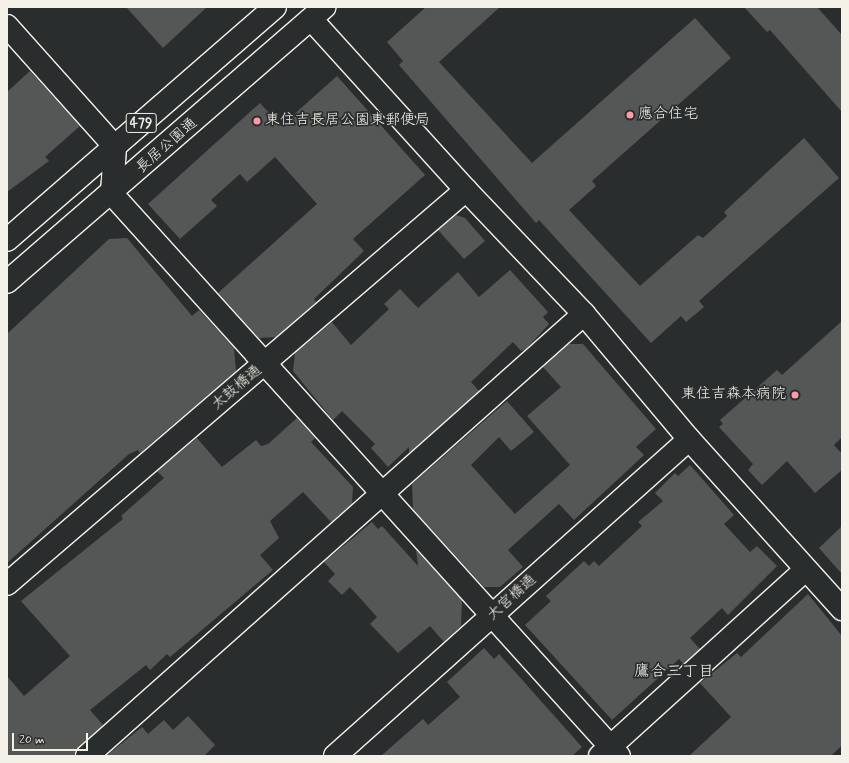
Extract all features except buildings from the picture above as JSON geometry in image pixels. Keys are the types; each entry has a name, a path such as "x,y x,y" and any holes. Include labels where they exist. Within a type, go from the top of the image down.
{"main road":[{"name":"479","path":"7,240 274,7"},
{"path":"318,13 466,190 584,314 689,439 805,570 842,609"},
{"name":"長居公園通","path":"7,282 112,194 318,13"},
{"path":"7,26 115,147 112,194 492,616 610,753 805,570"},
{"name":"太鼓橋通","path":"7,584 466,190"},
{"path":"87,756 584,314"},
{"name":"大宮橋通","path":"335,756 689,439"}],"place":[{"name":"應合住宅","path":"630,115"},
{"name":"東住吉長居公園東郵便局","path":"257,121"},
{"name":"東住吉森本病院","path":"795,395"}],"district":[{"name":"鷹合三丁目","path":"674,672"}]}
